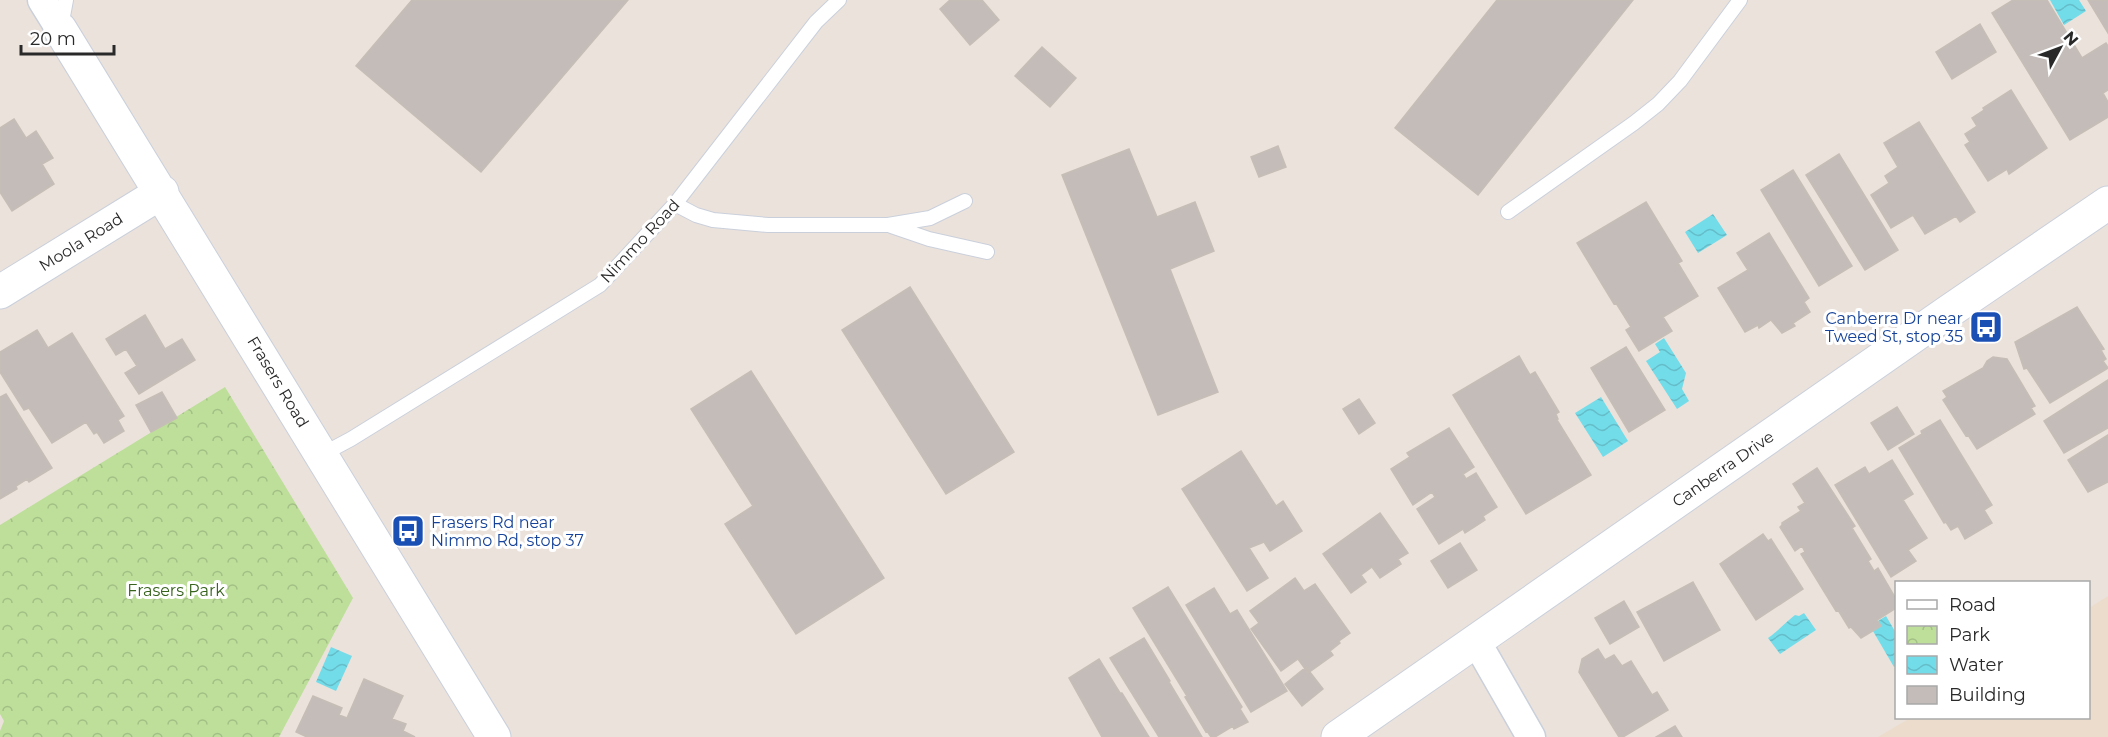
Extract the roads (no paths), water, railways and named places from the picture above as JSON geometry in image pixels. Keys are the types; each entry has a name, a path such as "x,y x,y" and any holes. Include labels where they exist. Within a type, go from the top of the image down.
{"street":[{"path":"42,0 63,14"},
{"name":"Frasers Road","path":"63,14 162,192 494,737"},
{"name":"Moola Road","path":"0,292 162,192"},
{"name":"Canberra Drive","path":"1338,737 1956,306 2108,203"},
{"path":"1476,641 1531,737"}],"lane":[{"name":"Nimmo Road","path":"321,455 351,439 600,285 675,204 816,22 839,0"},
{"path":"1508,212 1658,104 1680,81 1740,0"},
{"path":"675,204 696,215 713,220 768,225 888,225 930,218 965,201"},
{"path":"888,225 929,239 987,252"}],"water":[{"path":"2050,0 2079,0 2086,11 2064,25"},
{"path":"1713,214 1727,235 1698,253 1685,232"},
{"path":"1664,338 1686,373 1682,389 1689,401 1677,409 1646,361 1660,352 1655,344"},
{"path":"1601,397 1628,441 1603,457 1575,413"},
{"path":"1804,613 1816,630 1780,654 1768,638 1795,615 1799,616"},
{"path":"1886,616 1895,631 1895,666 1894,667 1870,626"},
{"path":"331,647 352,656 336,691 316,682"}],"place":[{"name":"Canberra Dr near Tweed St, stop 35","path":"1986,327"},
{"name":"Frasers Rd near Nimmo Rd, stop 37","path":"408,531"}],"park label":[{"name":"Frasers Park","path":"176,590"}]}
